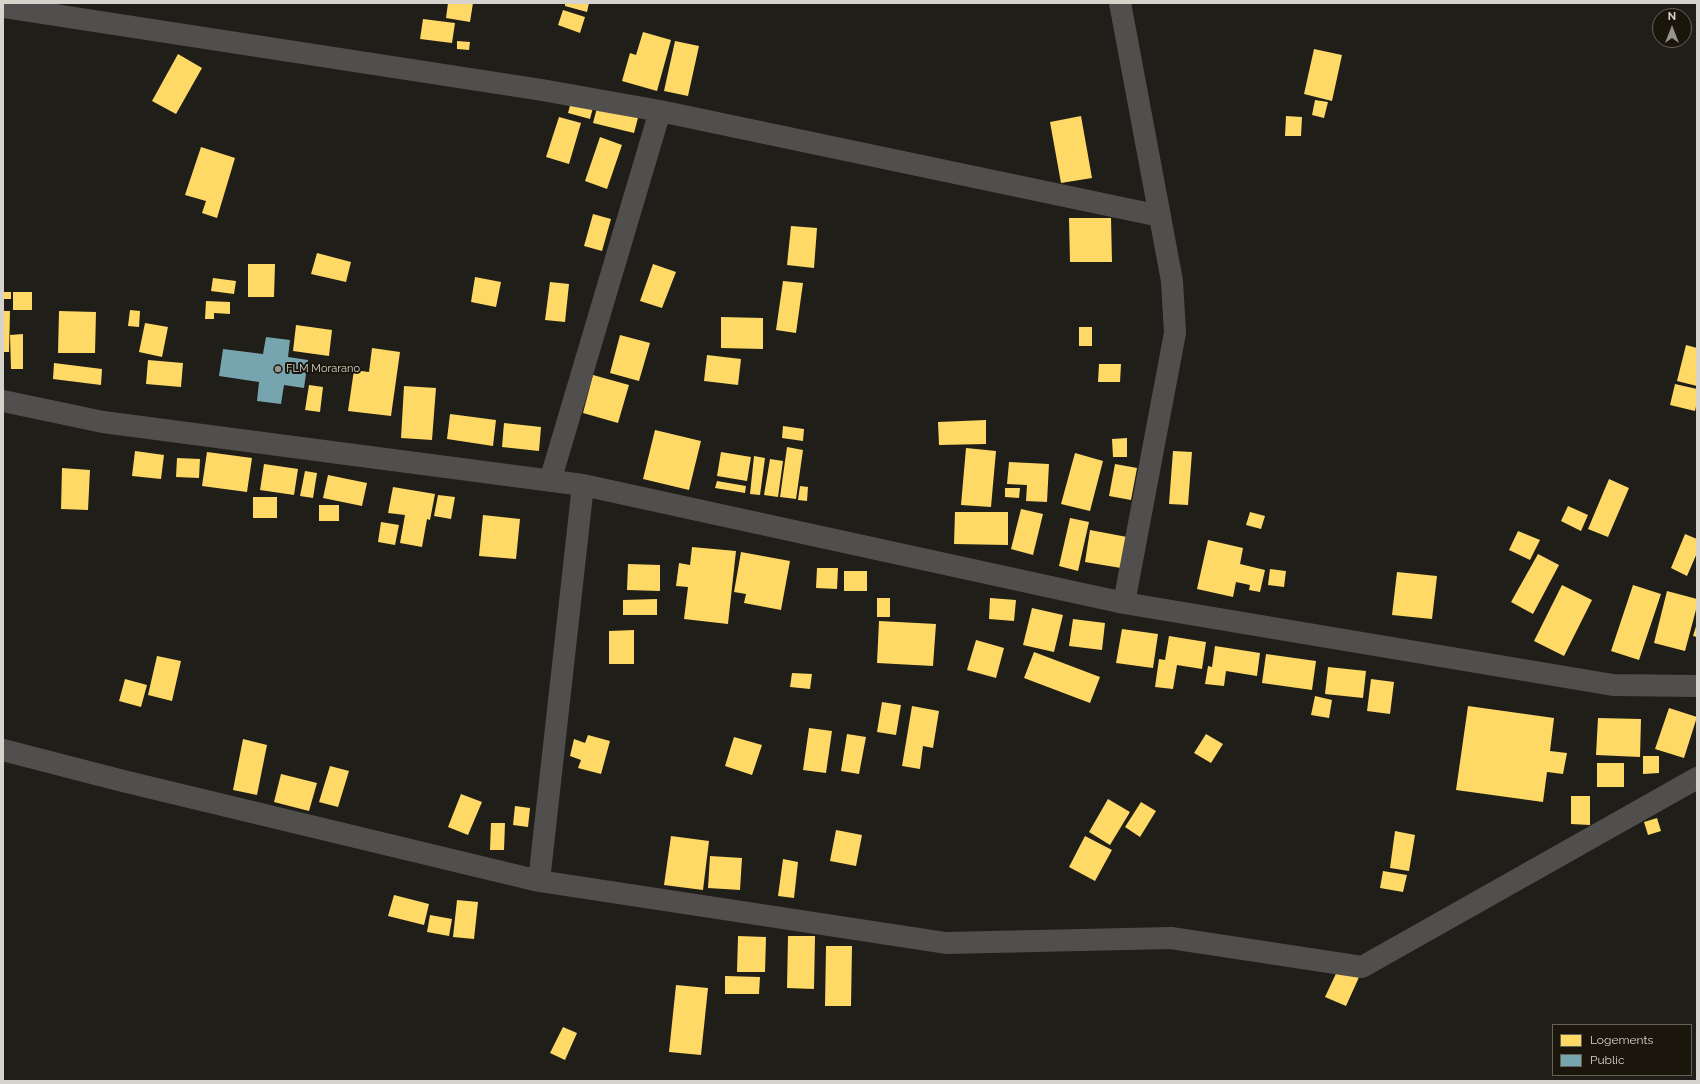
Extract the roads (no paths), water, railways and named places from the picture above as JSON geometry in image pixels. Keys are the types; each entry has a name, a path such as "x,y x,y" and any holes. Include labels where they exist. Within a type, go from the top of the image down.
{"street":[{"path":"1120,3 1172,281 1175,333 1124,603"},
{"path":"3,7 542,90 660,111 1160,216"},
{"path":"550,481 660,111"},
{"path":"3,401 103,422 583,485 1124,603 1613,685 1697,686"},
{"path":"539,881 583,485"},
{"path":"3,750 131,783 539,881 946,942 1171,938 1362,967 1697,778"}],"place":[{"name":"FLM Morarano","path":"278,369"}]}
